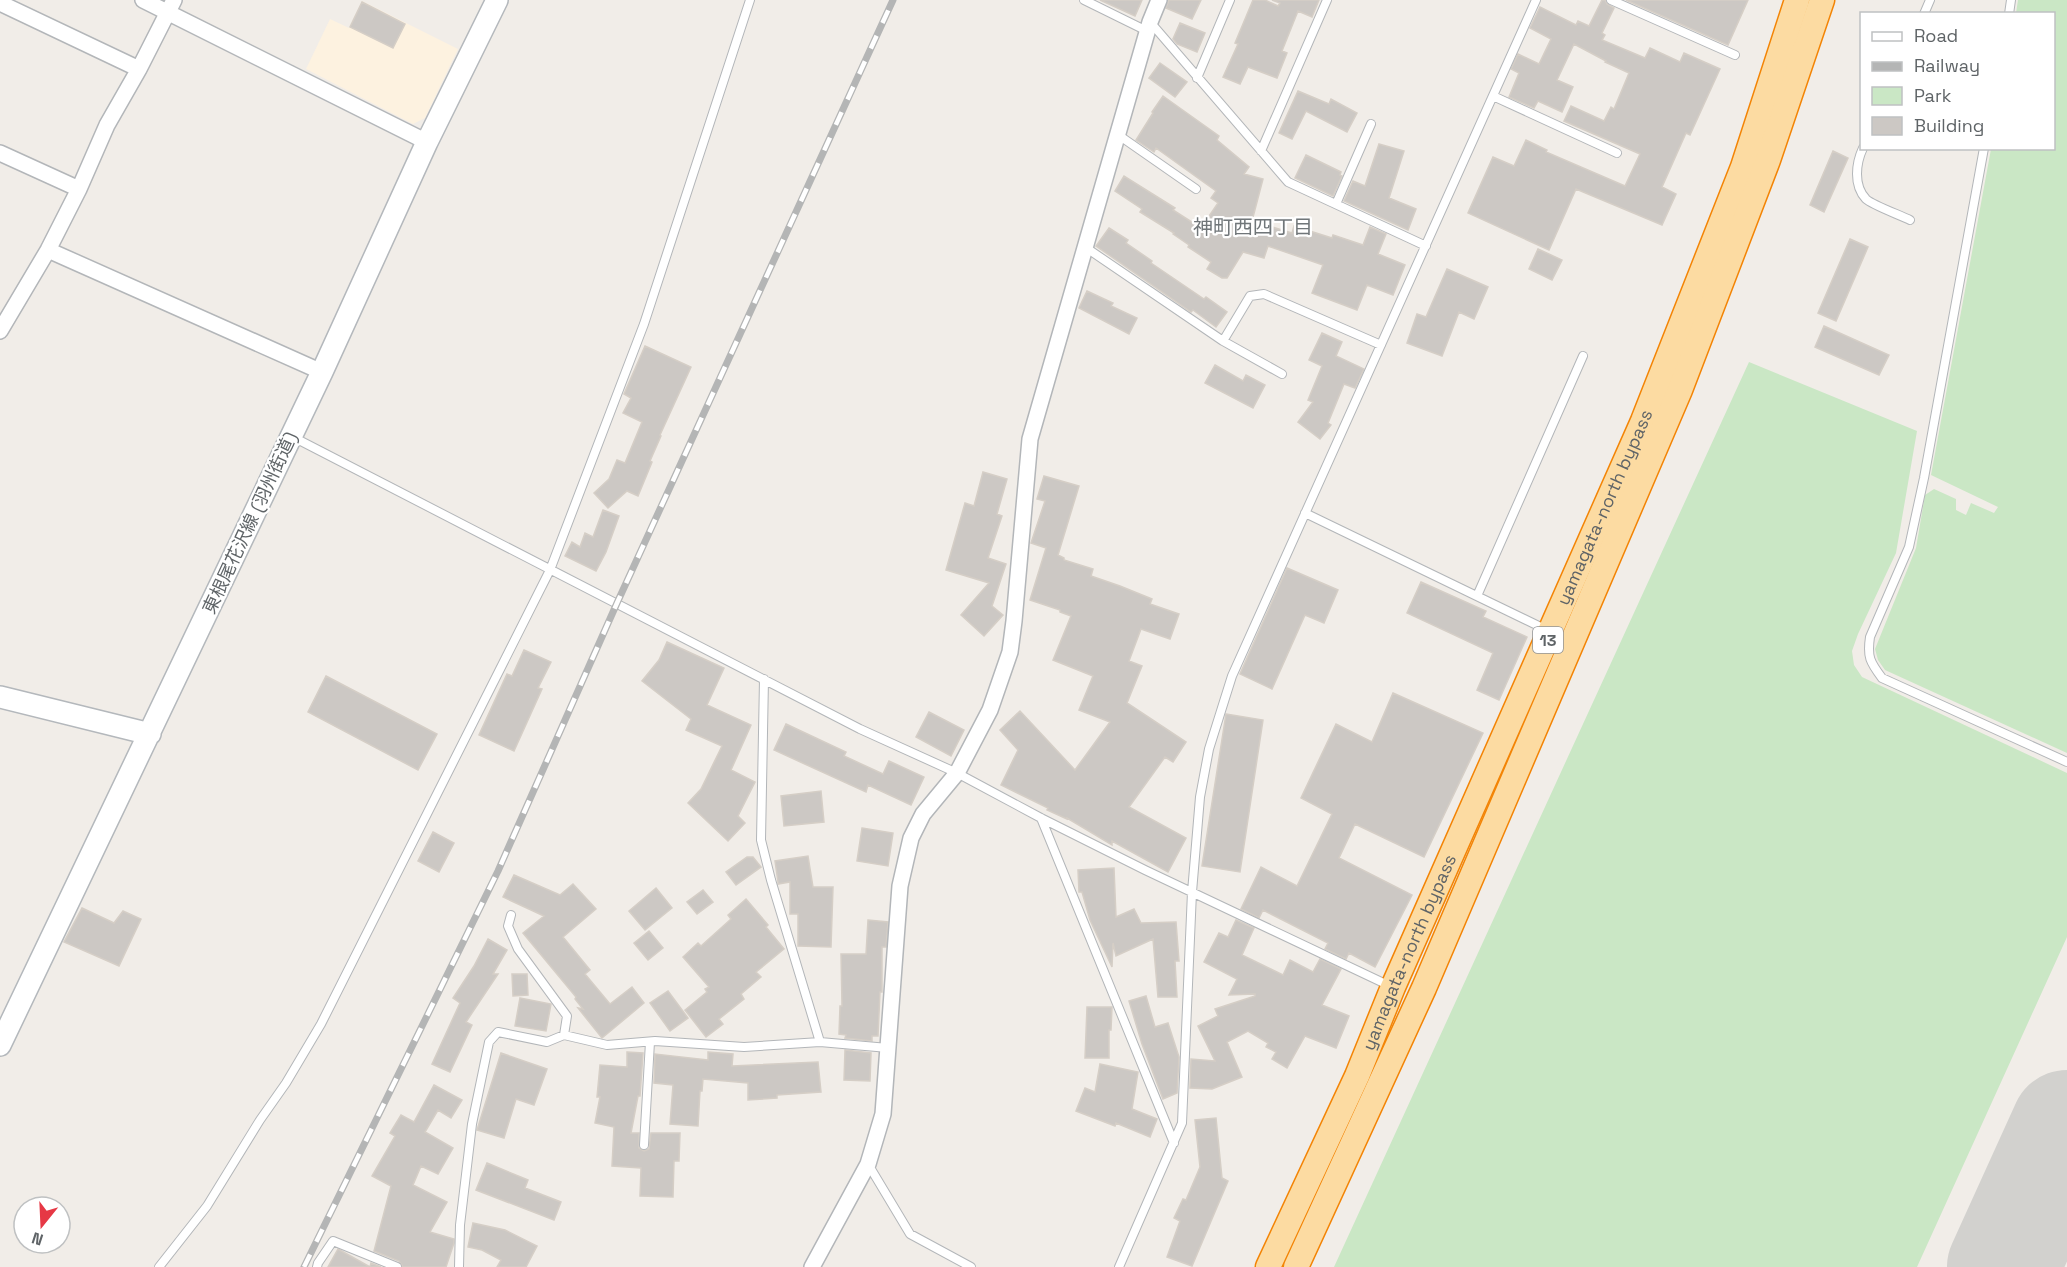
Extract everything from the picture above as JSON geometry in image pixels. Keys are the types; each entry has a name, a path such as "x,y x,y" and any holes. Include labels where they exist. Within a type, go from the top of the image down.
{"highway":[{"name":"yamagata-north bypass","path":"1268,1267 1357,1076 1393,987 1643,421 1735,189 1797,0"},
{"name":"yamagata-north bypass","path":"1296,1267 1424,988 1680,390 1768,160 1822,0"}],"main road":[{"name":"東根尾花沢線 (羽州街道)","path":"2,1038 150,734 322,372 427,142 496,0"},
{"path":"0,697 150,734"}],"street":[{"path":"143,0 170,6 427,142"},
{"path":"812,1267 868,1164 883,1114 900,886 911,838 923,814 957,773 990,710 1010,652 1030,439 1158,0"},
{"path":"0,3 140,69"},
{"path":"0,331 48,249 79,189 107,125 140,69 170,6"},
{"path":"0,153 79,189"},
{"path":"48,249 322,372"}],"lane":[{"path":"159,1267 207,1206 321,1024 550,570 644,324 750,0"},
{"path":"1084,0 1149,27 1288,182 1426,246"},
{"path":"1197,78 1230,0"},
{"path":"1261,151 1327,0"},
{"path":"1119,1267 1182,1123 1192,892 1200,797 1209,749 1232,676 1536,0"},
{"path":"1611,0 1735,55"},
{"path":"1493,96 1617,153"},
{"path":"1336,204 1371,124"},
{"path":"1118,134 1196,189"},
{"path":"1862,150 1858,160 1857,182 1866,199 1910,220"},
{"path":"1984,150 1909,547 1870,637 1868,650 1870,663 1882,678 2067,762"},
{"path":"1085,247 1223,341 1282,374"},
{"path":"1223,341 1250,296 1264,294 1381,345"},
{"path":"1477,596 1583,356"},
{"path":"291,436 860,729 957,773 1041,818 1393,987"},
{"path":"1305,513 1551,632"},
{"path":"764,679 761,840 820,1042"},
{"path":"1041,818 1174,1143"},
{"path":"511,915 508,926 518,949 567,1016 564,1035"},
{"path":"459,1267 460,1225 472,1124 489,1042 498,1032 547,1042 564,1035 607,1045 650,1042 744,1047 820,1042 888,1048"},
{"path":"644,1145 650,1042"},
{"path":"868,1164 909,1234 971,1267"},
{"path":"317,1267 333,1241 397,1267"}],"shaded area":[{"path":"362,1 458,49 425,118 413,124 306,69 330,19 349,28"}],"green space":[{"path":"2018,0 2067,0 2067,753 1885,670 1878,660 1875,649 1916,548 1925,495 1934,489 1956,499 1956,510 1966,515 1971,503 1994,513 1998,507 1931,475 1991,150 2055,150 2055,12 2016,12"},
{"path":"1749,362 1917,431 1896,553 1852,651 1854,665 1862,677 2067,773 2067,937 1917,1267 1334,1267"}],"building":[{"path":"1100,0 1142,0 1135,16"},
{"path":"1169,0 1201,0 1192,19 1166,8"},
{"path":"1253,0 1265,0 1278,6 1280,3 1272,0 1319,0 1312,17 1298,11 1282,51 1287,53 1277,78 1248,67 1240,84 1223,77 1238,44 1235,43"},
{"path":"1602,0 1614,8 1602,33 1605,35 1602,40 1645,58 1650,48 1680,62 1684,53 1720,69 1690,135 1686,133 1662,187 1676,194 1662,225 1576,189 1549,250 1468,213 1493,157 1514,166 1526,140 1547,150 1546,152 1625,186 1640,154 1564,121 1571,106 1604,121 1611,107 1614,109 1629,73 1574,44 1557,80 1573,87 1562,112 1538,101 1534,108 1509,97 1519,73 1511,69 1518,54 1539,64 1551,39 1530,28 1540,7 1576,25 1578,21 1589,26"},
{"path":"1626,0 1748,0 1728,45"},
{"path":"362,2 405,24 393,48 350,27"},
{"path":"1180,23 1205,33 1197,52 1177,44 1173,39"},
{"path":"1160,63 1187,82 1175,97 1149,78"},
{"path":"1298,91 1329,104 1331,99 1357,113 1347,132 1306,111 1292,139 1279,133"},
{"path":"1163,96 1219,136 1217,140 1249,167 1244,174 1263,179 1252,221 1292,233 1294,226 1363,245 1370,227 1386,234 1378,254 1405,265 1393,295 1367,285 1357,310 1312,293 1323,265 1268,246 1264,258 1243,252 1227,278 1222,278 1207,269 1211,262 1188,247 1189,245 1174,233 1140,212 1142,209 1115,191 1124,176 1175,208 1173,210 1201,228 1218,203 1211,198 1216,191 1156,148 1154,152 1136,140"},
{"path":"1379,144 1404,151 1389,198 1416,209 1408,230 1344,201 1353,181 1365,186"},
{"path":"1833,151 1848,158 1824,212 1810,205"},
{"path":"1306,155 1341,172 1342,176 1333,196 1295,178"},
{"path":"1109,228 1128,240 1126,243 1152,261 1151,263 1227,312 1216,327 1096,246"},
{"path":"1850,239 1868,247 1836,321 1818,313"},
{"path":"1538,249 1562,260 1552,280 1529,269"},
{"path":"1447,269 1488,287 1474,319 1459,312 1442,356 1407,343 1417,314 1426,317"},
{"path":"1087,291 1137,318 1129,334 1079,308"},
{"path":"1824,326 1889,355 1879,375 1815,347"},
{"path":"1322,333 1342,342 1336,356 1364,369 1355,388 1344,384 1328,423 1331,425 1320,439 1298,422 1313,402 1308,400 1322,366 1309,360"},
{"path":"645,346 691,367 660,435 638,496 627,491 608,508 594,493 609,479 617,460 625,463 642,422 623,413 631,398 624,394"},
{"path":"1215,365 1243,381 1246,375 1265,385 1253,408 1205,383"},
{"path":"983,472 1007,479 997,514 1002,516 988,558 1006,564 992,606 1003,615 984,636 961,615 989,583 946,570 965,503 974,506"},
{"path":"1044,476 1079,486 1058,555 1064,560 1093,569 1091,576 1152,599 1150,604 1179,614 1170,639 1141,629 1129,661 1142,666 1127,703 1186,742 1173,762 1165,757 1129,807 1186,838 1168,872 1112,841 1112,845 1067,818 1001,785 1018,750 1000,730 1020,711 1075,770 1110,722 1079,710 1093,676 1053,660 1071,616 1030,600 1046,548 1031,543 1045,501 1037,499"},
{"path":"603,510 619,516 606,552 596,571 565,556 572,542 580,547 585,533 593,537"},
{"path":"1287,568 1338,590 1324,623 1305,615 1272,689 1240,674"},
{"path":"1421,582 1486,611 1483,617 1527,637 1499,700 1477,690 1493,653 1407,613"},
{"path":"667,642 724,668 707,705 751,725 731,770 755,782 738,816 745,823 728,841 688,803 701,789 722,746 686,730 691,719 642,681 659,660"},
{"path":"524,650 551,662 538,688 542,689 514,751 479,735 507,674 512,676"},
{"path":"326,676 437,734 418,770 308,712"},
{"path":"1393,693 1483,733 1424,857 1355,824 1339,858 1412,895 1375,967 1349,953 1346,959 1325,949 1328,943 1263,910 1259,918 1241,909 1261,867 1297,886 1332,814 1301,798 1336,724 1372,742"},
{"path":"929,712 964,730 951,756 916,737"},
{"path":"1226,714 1263,720 1240,872 1202,866"},
{"path":"786,724 846,752 844,756 883,774 889,761 924,777 911,805 868,785 866,792 774,750"},
{"path":"821,791 824,822 784,826 781,796"},
{"path":"862,828 893,833 888,866 857,861"},
{"path":"433,832 454,843 439,872 418,861"},
{"path":"808,856 813,887 833,887 831,947 798,946 798,914 790,914 790,882 778,884 775,861"},
{"path":"747,857 753,857 761,867 736,885 726,872"},
{"path":"1114,868 1116,917 1134,909 1141,923 1176,922 1179,961 1175,961 1177,997 1158,997 1153,939 1116,956 1113,943 1112,967 1090,920 1082,892 1079,892 1078,870"},
{"path":"514,875 560,895 573,884 596,909 563,937 590,970 585,974 610,1004 632,987 644,1003 602,1038 578,1008 583,1009 575,999 576,997 523,933 544,916 503,897"},
{"path":"656,888 672,908 645,930 629,911"},
{"path":"703,890 713,902 697,914 687,902"},
{"path":"746,899 784,949 756,972 761,977 741,994 744,999 719,1019 723,1024 706,1037 685,1010 707,992 705,989 709,987 683,957 698,943 701,946 731,919 728,915"},
{"path":"82,908 114,923 123,911 141,919 119,966 64,942"},
{"path":"868,920 888,922 886,947 882,947 882,992 880,992 878,1036 872,1036 872,1041 845,1038 846,1035 839,1034 840,1006 842,1006 841,954 866,954"},
{"path":"1236,920 1254,928 1242,955 1283,975 1290,960 1313,972 1320,959 1341,969 1322,1005 1349,1016 1336,1048 1305,1036 1287,1068 1272,1059 1276,1052 1266,1047 1268,1043 1248,1031 1227,1042 1242,1077 1212,1089 1190,1088 1191,1059 1215,1061 1198,1026 1218,1016 1215,1009 1255,996 1255,994 1229,995 1237,979 1204,962 1219,933 1228,937"},
{"path":"649,931 663,948 648,960 634,943"},
{"path":"488,939 507,950 493,974 498,974 466,1022 472,1025 450,1072 432,1064 460,1003 453,998"},
{"path":"512,974 527,974 528,995 513,996"},
{"path":"668,991 688,1018 670,1031 650,1003"},
{"path":"1146,996 1155,1027 1168,1023 1179,1057 1177,1093 1163,1099 1142,1044 1129,1001"},
{"path":"520,998 551,1004 546,1031 515,1026"},
{"path":"1087,1007 1112,1007 1109,1058 1085,1058"},
{"path":"845,1050 871,1053 870,1081 844,1080"},
{"path":"627,1052 643,1053 640,1096 638,1096 631,1133 639,1133 639,1148 644,1151 649,1149 651,1133 680,1133 679,1161 674,1161 673,1197 640,1196 641,1168 612,1166 614,1127 595,1123 600,1097 597,1097 600,1065 627,1067"},
{"path":"708,1052 733,1054 732,1066 818,1062 821,1092 777,1095 777,1098 748,1100 748,1083 703,1079 698,1126 670,1124 673,1085 654,1083 655,1054 708,1060"},
{"path":"501,1053 547,1069 534,1105 516,1099 504,1138 477,1130"},
{"path":"1100,1064 1138,1072 1132,1109 1157,1119 1150,1137 1116,1123 1115,1126 1076,1111 1085,1088 1095,1092"},
{"path":"434,1085 462,1100 451,1118 438,1110 425,1132 453,1148 438,1174 421,1166 413,1185 447,1202 430,1232 454,1239 454,1243 446,1267 403,1267 399,1261 374,1251 391,1186 372,1176 395,1136 390,1133 401,1115 414,1122"},
{"path":"1216,1118 1222,1178 1228,1181 1192,1266 1167,1257 1180,1221 1174,1218 1183,1199 1186,1200 1200,1167 1195,1120"},
{"path":"487,1163 528,1180 525,1188 561,1202 554,1220 476,1190"},
{"path":"473,1223 505,1230 537,1246 526,1267 497,1267 501,1260 482,1250 468,1247"},
{"path":"338,1249 370,1267 328,1267"}],"runway":[{"path":"2003,1267 2067,1126"}],"railway":[{"path":"304,1267 498,871 617,603 893,0"}],"district":[{"name":"神町西四丁目","path":"1253,227"}]}
